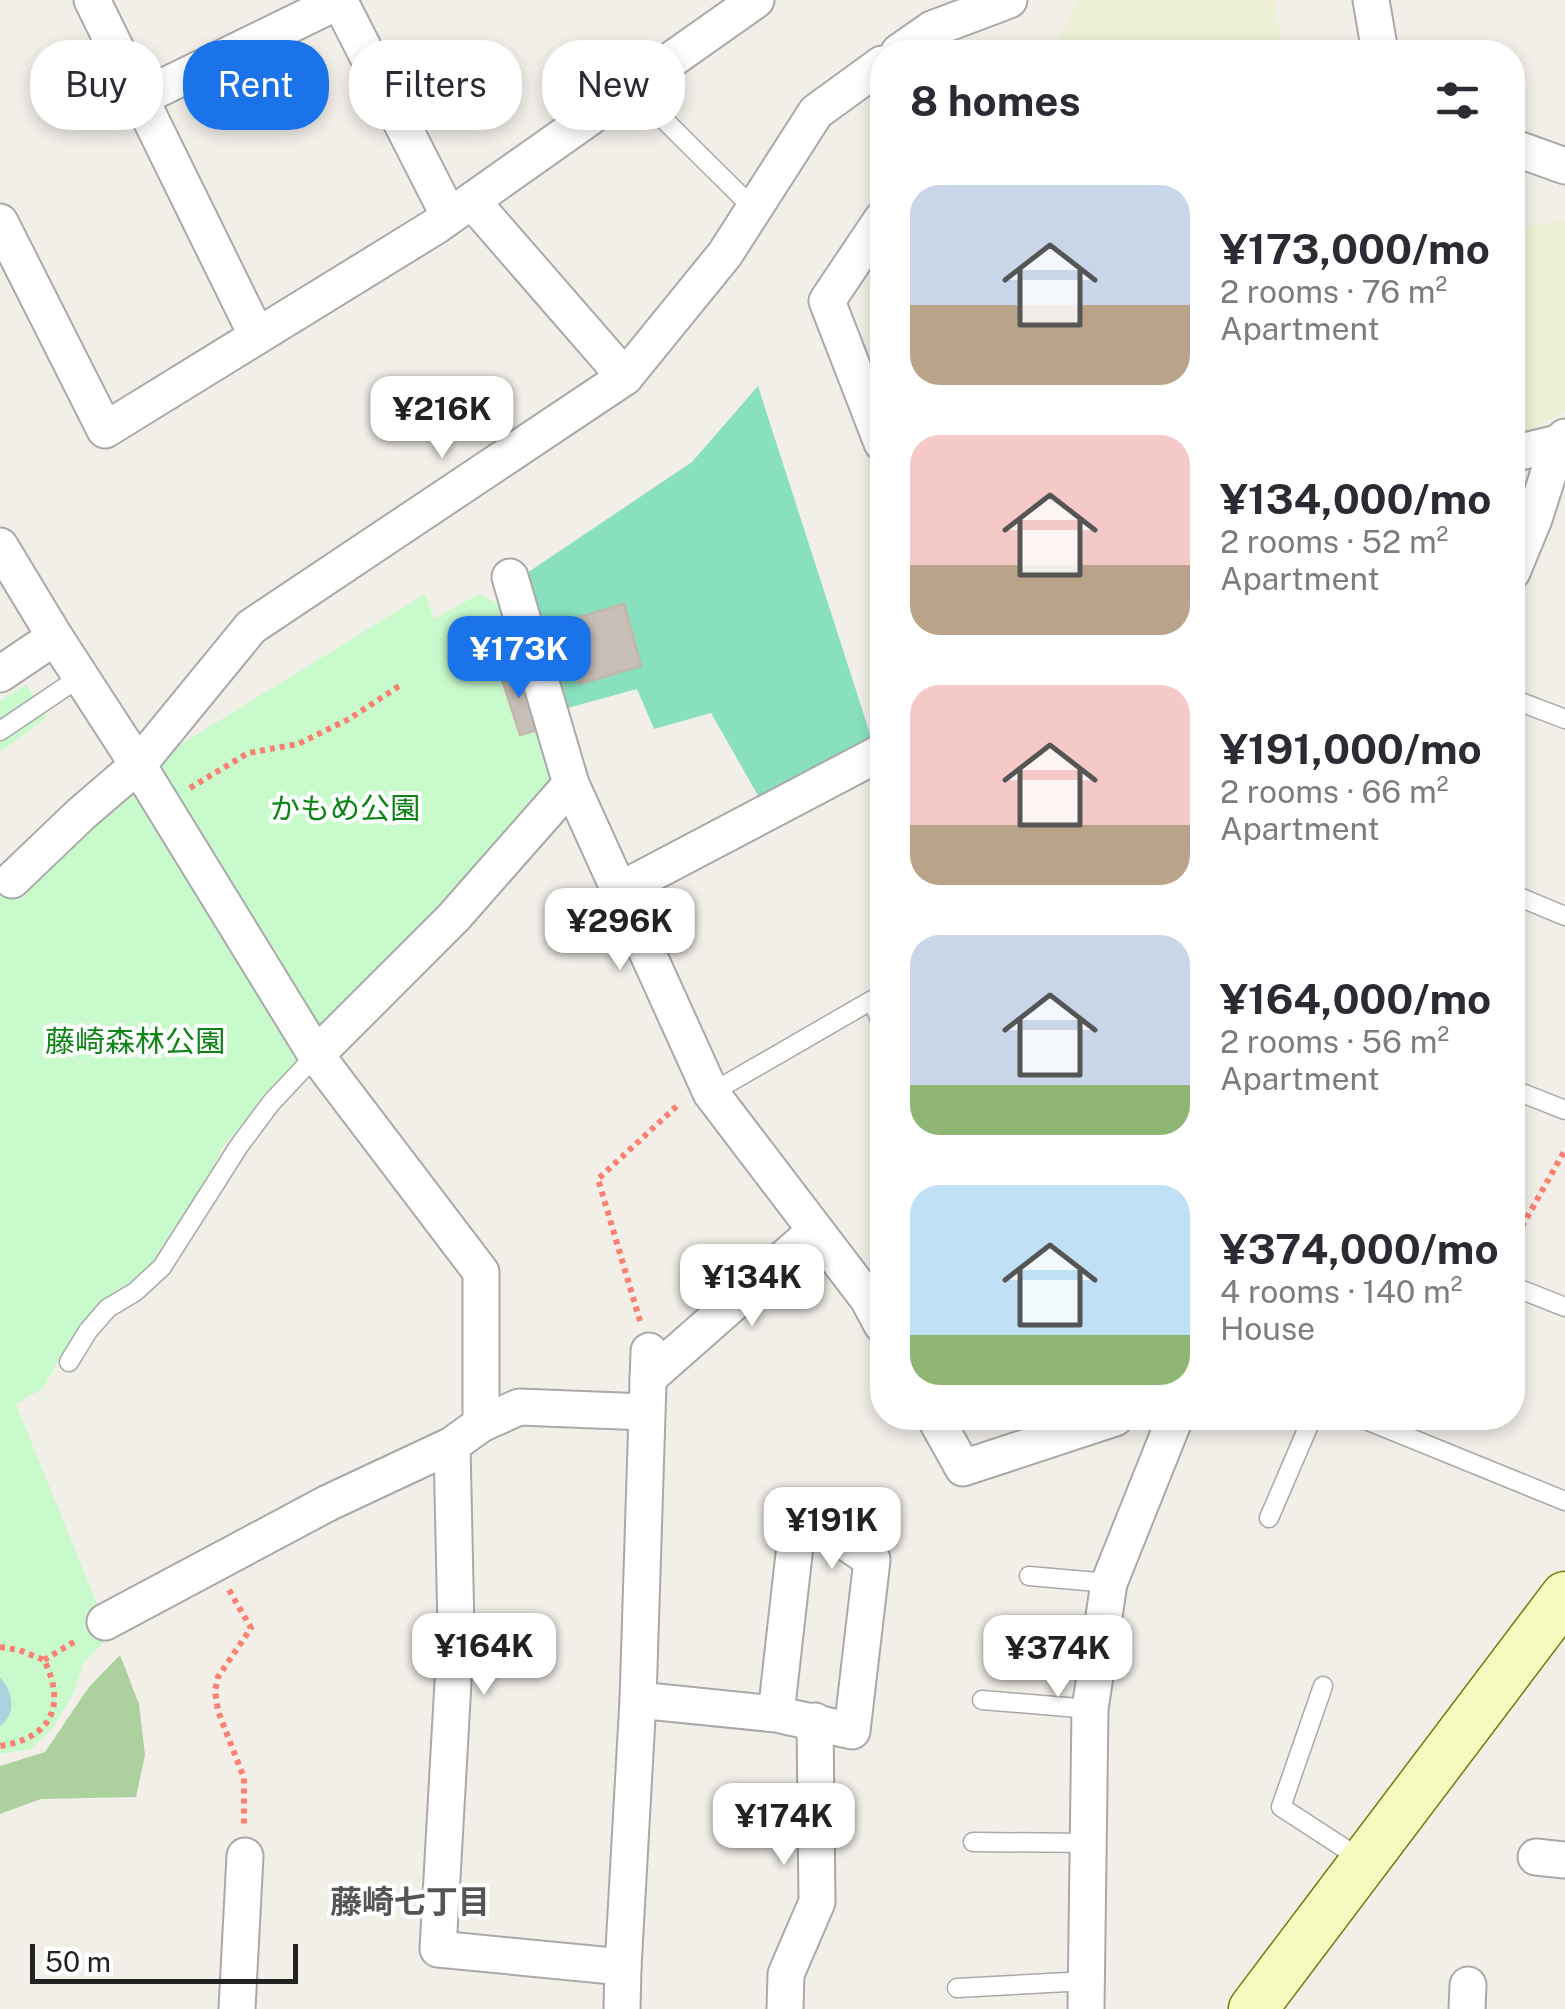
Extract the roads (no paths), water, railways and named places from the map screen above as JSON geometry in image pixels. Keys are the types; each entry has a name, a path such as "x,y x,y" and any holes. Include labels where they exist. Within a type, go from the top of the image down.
{"street":[{"path":"92,0 112,40"},
{"path":"685,50 756,0"},
{"path":"916,40 932,29 1009,0"},
{"path":"1371,0 1378,40"},
{"path":"163,87 339,1 461,208 625,378"},
{"path":"12,880 138,765 251,627 625,378 725,254 816,112 870,73"},
{"path":"156,130 258,336"},
{"path":"0,222 106,430 461,208 572,130"},
{"path":"1525,152 1565,166"},
{"path":"870,237 826,302 870,413"},
{"path":"1525,450 1561,440"},
{"path":"1525,541 1561,440"},
{"path":"0,546 316,1056 481,1272 481,1424"},
{"path":"510,577 572,784 708,1087 814,1232 870,1296"},
{"path":"0,674 55,637"},
{"path":"618,890 870,758"},
{"path":"316,1056 454,917 572,784"},
{"path":"105,1622 519,1407 648,1380 814,1232"},
{"path":"622,2009 638,1700 648,1380"},
{"path":"941,1430 963,1468 1079,1430"},
{"path":"1086,1995 1090,1709 1109,1583 1170,1430"},
{"path":"452,1445 456,1629 438,1950 623,1967"},
{"path":"638,1700 776,1714 852,1731 872,1560 798,1510 776,1714"},
{"path":"1253,2009 1565,1596"},
{"path":"785,2009 786,1974 817,1902 815,1722"},
{"path":"238,2009 244,1856"}],"lane":[{"path":"674,130 754,208"},
{"path":"0,731 80,677"},
{"path":"1525,704 1565,719"},
{"path":"1525,899 1565,916"},
{"path":"708,1087 870,1001"},
{"path":"69,1362 108,1308 135,1292 162,1267 270,1103 316,1056"},
{"path":"1525,1094 1565,1110"},
{"path":"1525,1291 1565,1307"},
{"path":"1269,1518 1307,1430"},
{"path":"1390,1430 1565,1501"},
{"path":"1029,1576 1109,1583"},
{"path":"1323,1686 1281,1807 1364,1862"},
{"path":"982,1700 1090,1709"},
{"path":"973,1842 1089,1844"},
{"path":"957,1988 1086,1995"}],"water":[{"path":"0,1677 8,1689 11,1709 0,1726"}],"district":[{"name":"藤崎七丁目","path":"410,1901"}],"park label":[{"name":"かもめ公園","path":"345,808"},
{"name":"藤崎森林公園","path":"135,1041"}]}
